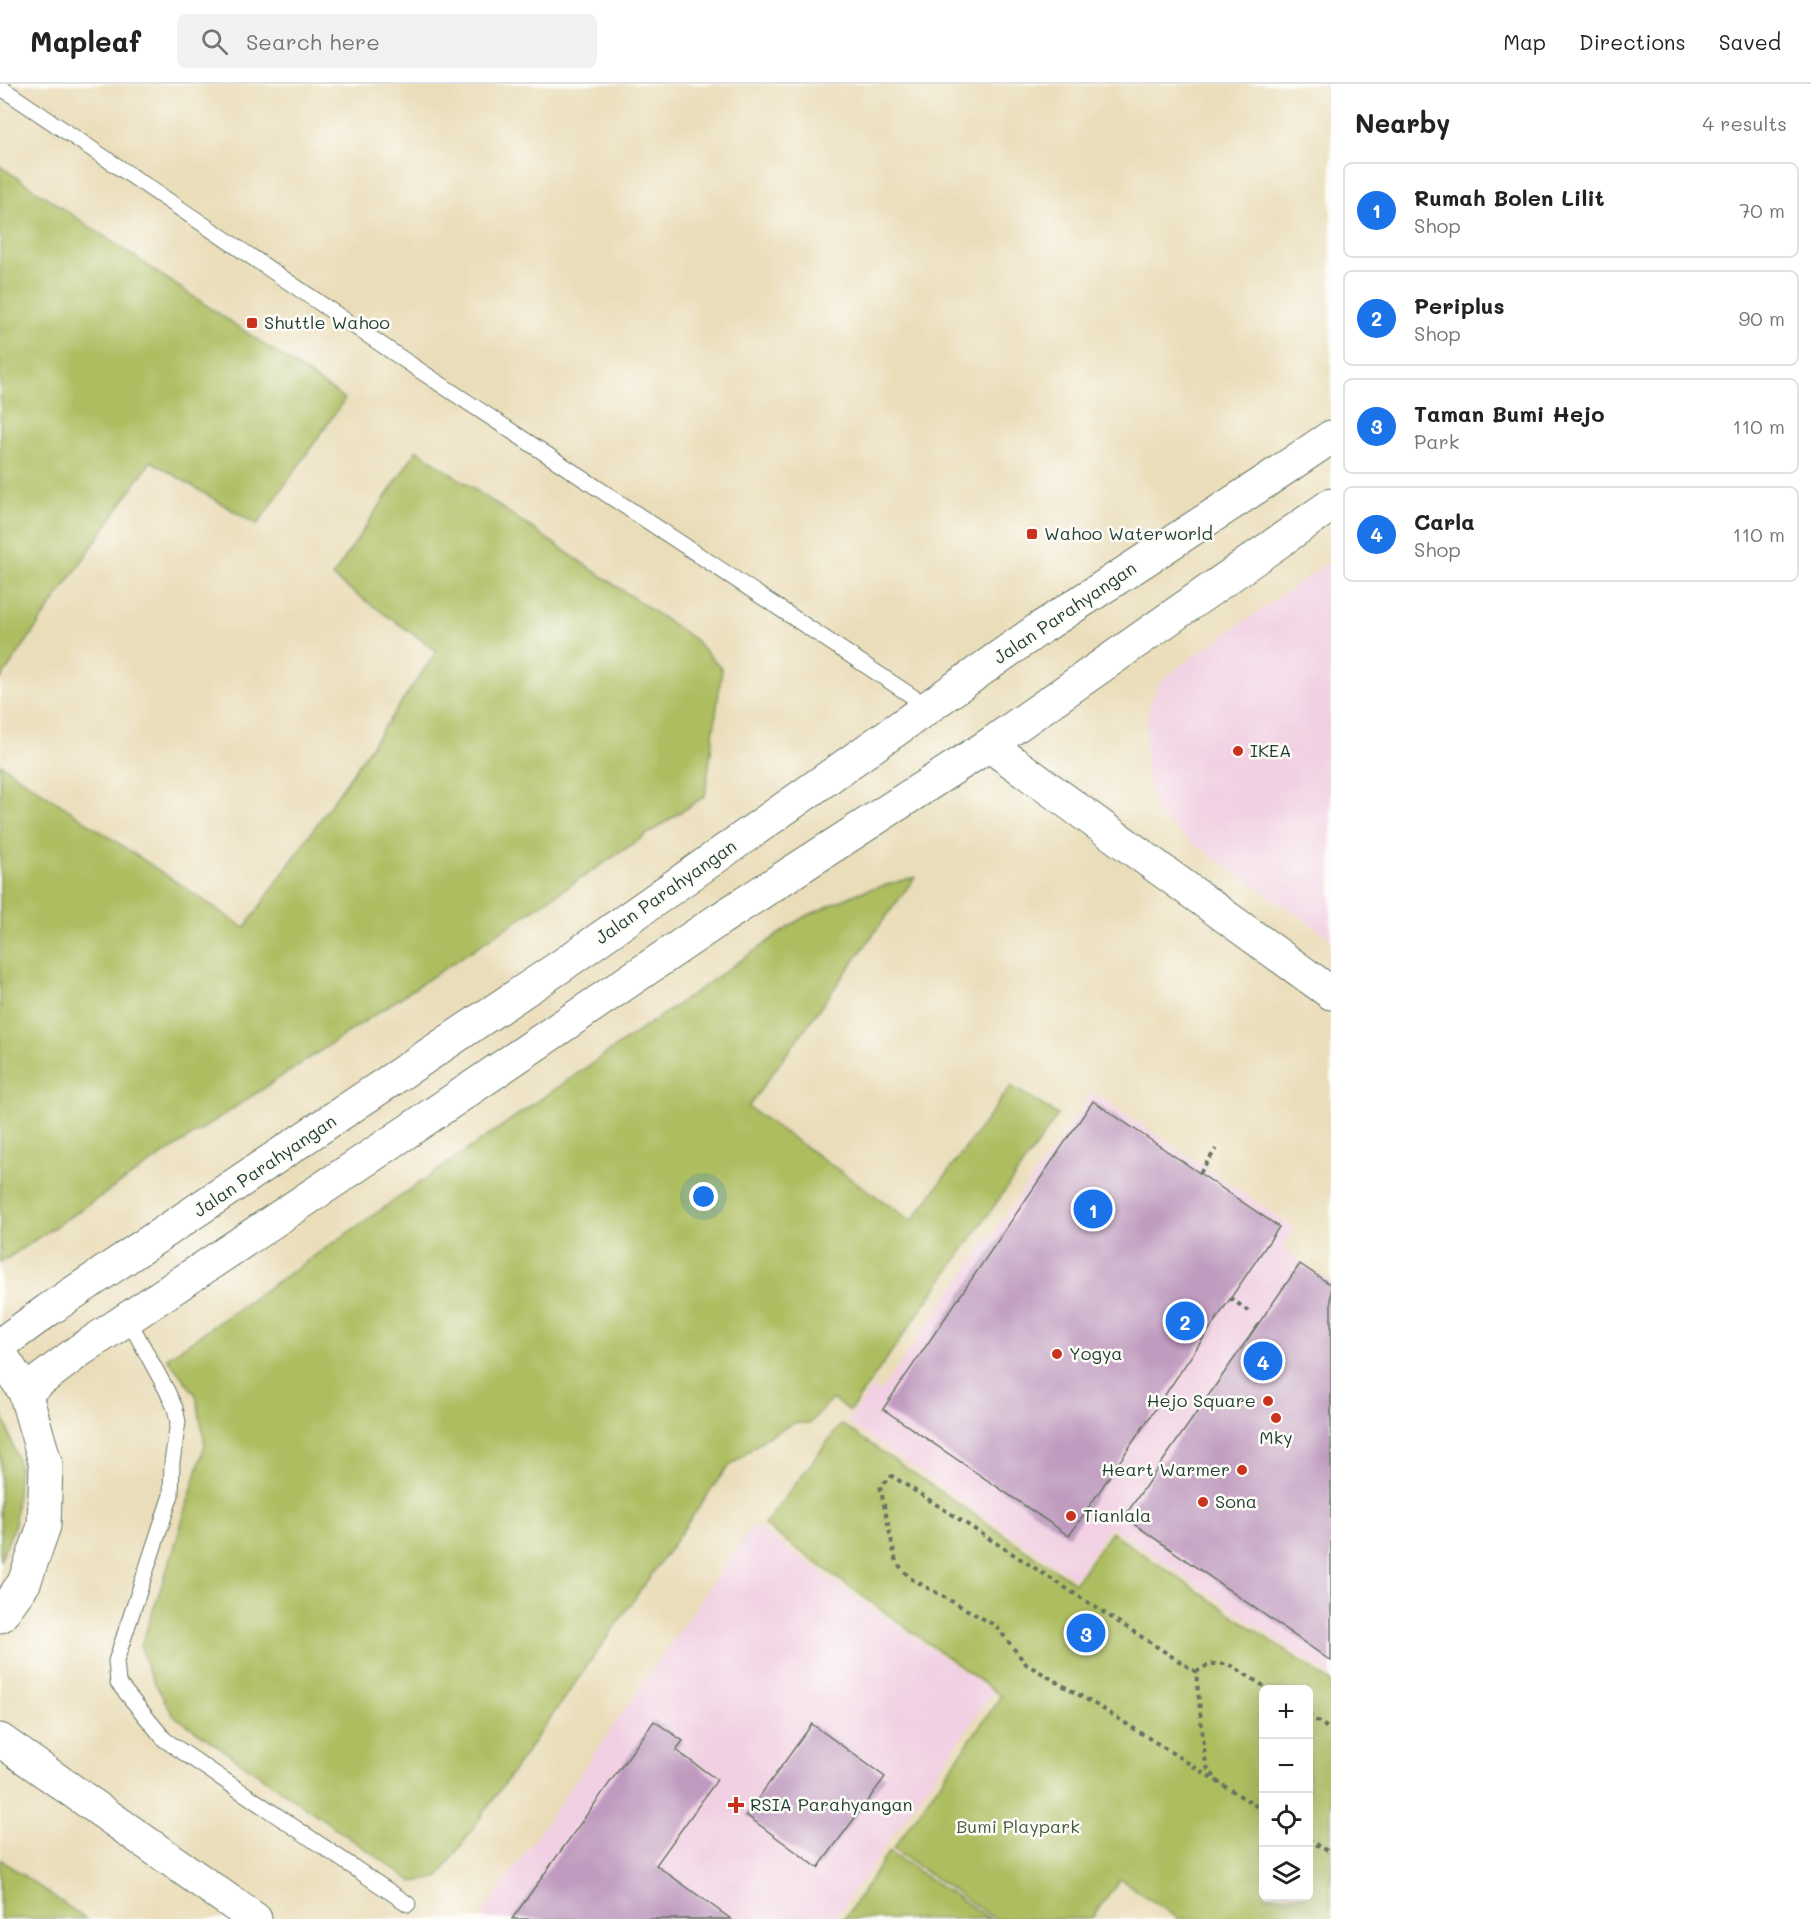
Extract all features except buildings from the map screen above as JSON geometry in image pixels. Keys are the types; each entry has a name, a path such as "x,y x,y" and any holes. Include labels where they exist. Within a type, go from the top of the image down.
{"main road":[{"name":"Jalan Parahyangan","path":"0,1345 48,1310 561,966 1039,629 1331,436"},
{"path":"25,1392 79,1351 720,919 989,745 1331,505"},
{"path":"989,745 1331,993"},
{"path":"0,1353 25,1392 46,1465 44,1526 24,1583 0,1616"},
{"path":"0,1740 255,1919"}],"lane":[{"path":"0,87 419,370 927,706"},
{"path":"128,1319 166,1389 175,1408 178,1422 172,1462 171,1495 116,1661 118,1683 165,1740 408,1905"}],"path":[{"path":"1200,1173 1216,1149"},
{"path":"1230,1298 1250,1312"},
{"path":"1196,1672 892,1476 880,1486 896,1562 910,1578 996,1626 1026,1664 1102,1709 1259,1809"},
{"path":"1196,1672 1210,1664 1229,1664 1263,1685"},
{"path":"1196,1672 1206,1766 1220,1785"},
{"path":"1313,1718 1331,1730"},
{"path":"1313,1842 1331,1853"}],"shaded area":[{"name":"IKEA","path":"1331,561 1331,938 1185,838 1158,814 1145,772 1149,705 1160,682"},
{"path":"1093,1092 1294,1227 1284,1249 1331,1282 1331,1677 1110,1526 1075,1579 847,1422 872,1387 880,1392"},
{"name":"RSIA Parahyangan","path":"753,1525 993,1692 835,1919 479,1919"}],"green space":[{"path":"0,166 345,399 257,525 151,461 0,680"},
{"path":"417,450 694,639 722,669 705,796 0,1263 0,764 245,928 437,651 332,577"},
{"path":"915,877 748,1107 912,1221 1011,1086 1058,1115 850,1411 832,1399 810,1423 794,1423 767,1437 725,1470 438,1878 413,1882 173,1715 148,1671 141,1646 174,1549 205,1444 196,1395 167,1358 802,918 860,892"},
{"path":"0,1406 19,1465 15,1524 0,1561"},
{"name":"Bumi Playpark","path":"841,1424 1075,1583 1111,1532 1331,1682 1331,1919 1179,1919 1120,1879 1091,1919 995,1919 893,1849 1001,1696 764,1525"},
{"path":"889,1852 990,1919 844,1919"},
{"path":"0,1859 86,1919 0,1919"}],"place":[{"name":"Shuttle Wahoo","path":"252,323"},
{"name":"Wahoo Waterworld","path":"1032,534"},
{"name":"IKEA","path":"1238,751"},
{"name":"Rumah Bolen Lilit","path":"1093,1209"},
{"name":"Periplus","path":"1185,1321"},
{"name":"Yogya","path":"1057,1354"},
{"name":"Carla","path":"1263,1361"},
{"name":"Hejo Square","path":"1268,1401"},
{"name":"Mky","path":"1276,1418"},
{"name":"Heart Warmer","path":"1242,1470"},
{"name":"Sona","path":"1203,1502"},
{"name":"Tianlala","path":"1071,1516"},
{"name":"Taman Bumi Hejo","path":"1086,1633"},
{"name":"RSIA Parahyangan","path":"736,1805"}]}
